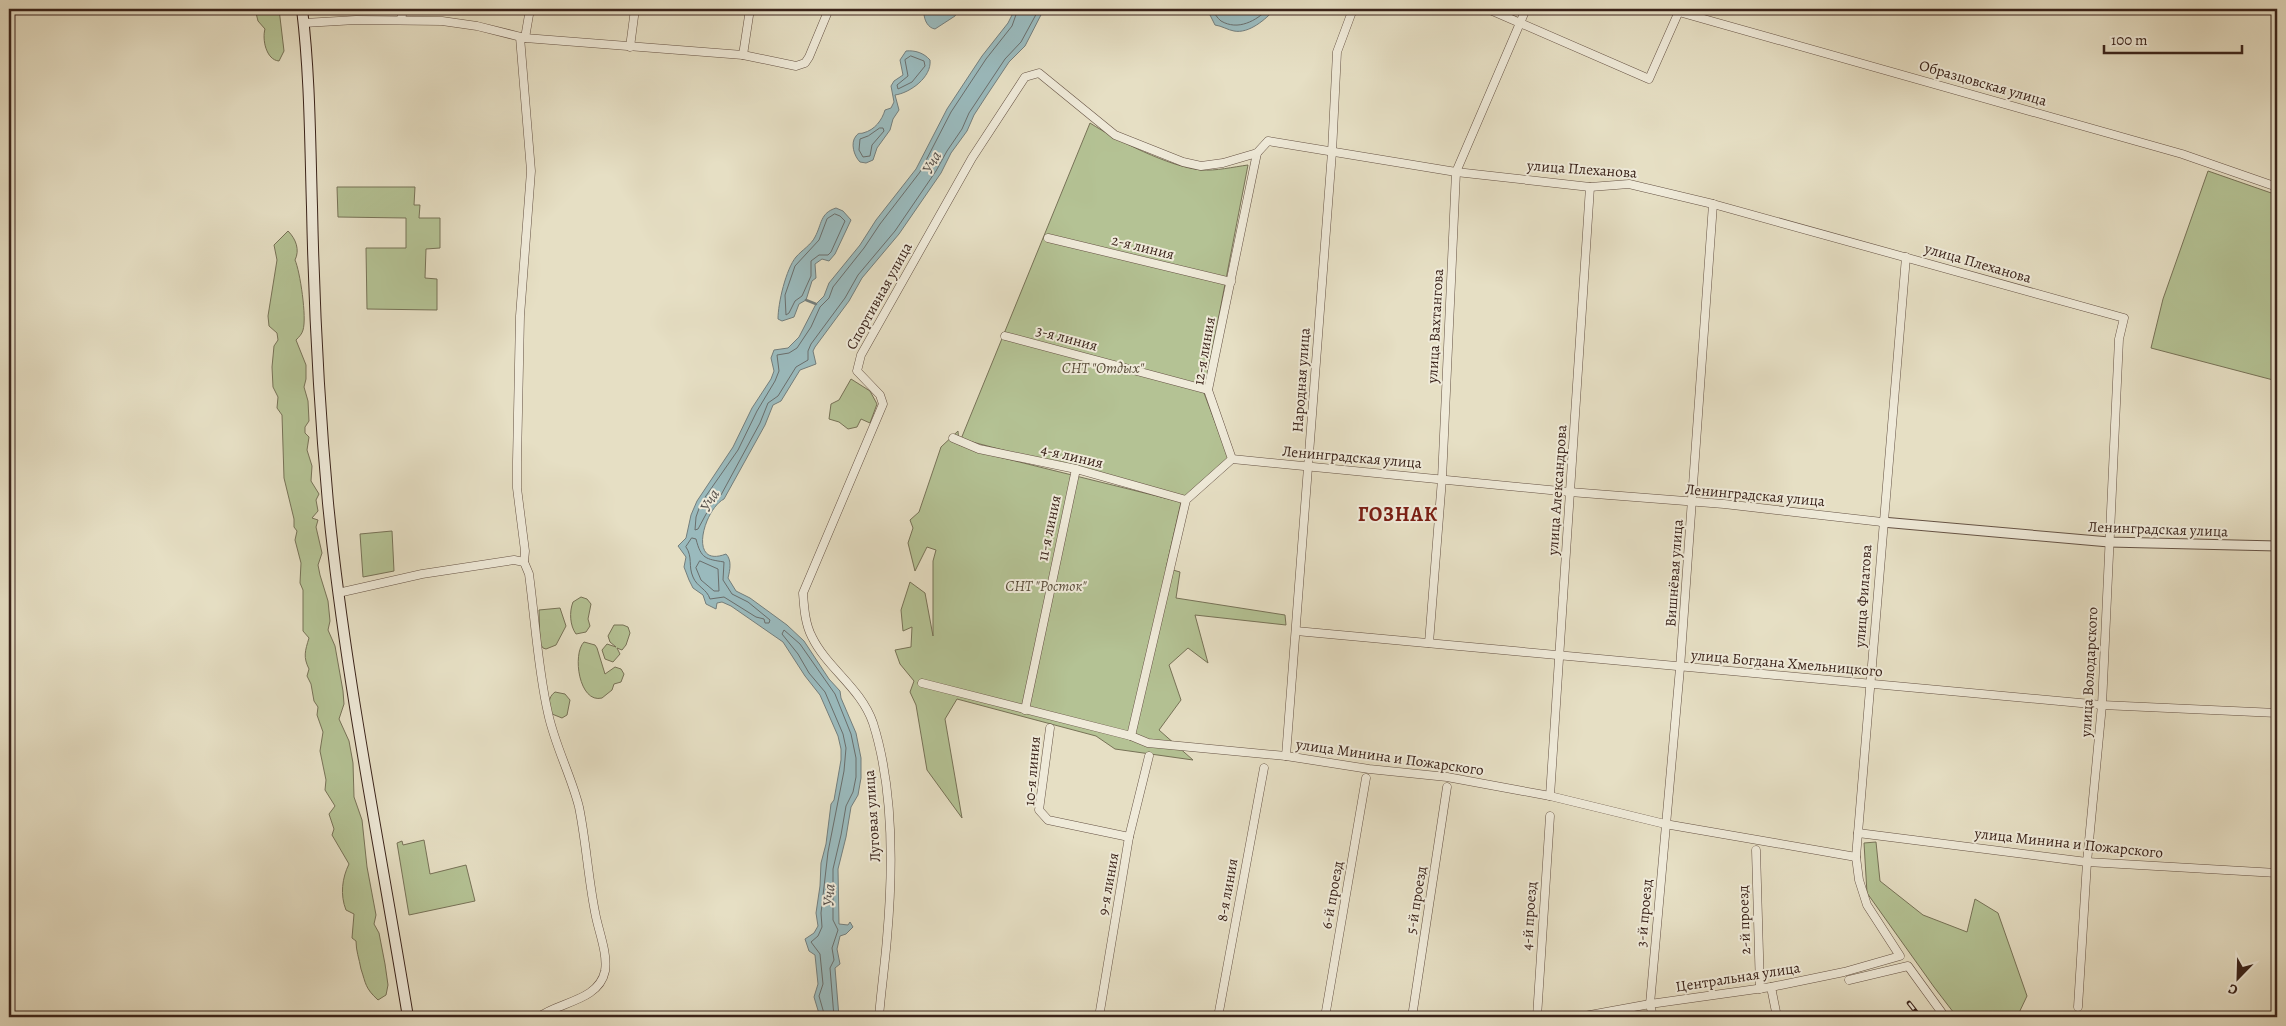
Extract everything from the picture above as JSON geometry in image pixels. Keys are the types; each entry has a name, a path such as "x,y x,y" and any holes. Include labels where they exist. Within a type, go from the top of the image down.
{"main road":[{"path":"302,9 308,73 317,340 328,502 338,593 355,708 408,1017"}],"street":[{"path":"401,20 402,9"},
{"path":"530,9 523,38 530,171 520,316 517,488 526,551 524,562 529,574 547,712 579,808 590,885 604,956 605,972 593,990 539,1017"},
{"path":"630,47 636,9"},
{"path":"743,55 750,9"},
{"path":"304,23 401,20 442,21 477,26 523,38 743,55 796,66 805,63 829,9"},
{"name":"Народная улица","path":"1286,756 1332,152 1337,52 1353,9"},
{"path":"1488,9 1649,78 1679,10"},
{"path":"1520,22 1526,9"},
{"name":"Образцовская улица","path":"1679,10 2182,154 2277,186"},
{"name":"улица Вахтангова","path":"1429,643 1442,479 1456,172 1520,22"},
{"name":"улица Плеханова","path":"1038,73 1115,135 1183,162 1201,166 1223,163 1257,153 1268,141 1456,172 1590,186 1629,184 1713,204 2124,318 2119,339"},
{"name":"Спортивная улица","path":"804,605 803,592 884,404 880,395 857,371 861,355 972,158 1025,77 1038,73"},
{"name":"12-я линия","path":"1232,459 1208,390 1257,153"},
{"name":"улица Александрова","path":"1550,796 1590,186"},
{"name":"Вишнёвая улица","path":"1665,824 1680,668 1713,204"},
{"name":"2-я линия","path":"1048,238 1231,282"},
{"name":"улица Филатова","path":"1900,956 1867,905 1859,880 1856,857 1882,522 1906,257"},
{"name":"3-я линия","path":"1005,336 1208,390"},
{"name":"улица Володарского","path":"2078,1007 2087,862 2102,705 2119,339"},
{"name":"4-я линия","path":"953,438 979,449 1076,469 1186,500"},
{"path":"1132,736 1186,500 1232,459"},
{"name":"Ленинградская улица","path":"1232,459 1570,492 1724,504 1882,522 2109,542 2277,546"},
{"name":"11-я линия","path":"1025,710 1076,469"},
{"path":"338,593 451,569 514,560 524,562"},
{"name":"Луговая улица","path":"804,605 811,636 816,645 866,707 883,764 887,790 889,902 879,1017"},
{"name":"улица Богдана Хмельницкого","path":"1296,631 1680,668 1870,683 2102,705 2277,713"},
{"name":"улица Минина и Пожарского","path":"922,683 1132,736 1148,743 1286,756 1368,769 1447,777 1550,796 1665,824 1856,857"},
{"name":"10-я линия","path":"1050,728 1039,810 1048,820 1130,837"},
{"name":"9-я линия","path":"1099,1017 1130,837 1149,756"},
{"name":"8-я линия","path":"1218,1017 1264,768"},
{"name":"6-й проезд","path":"1325,1017 1366,778"},
{"name":"5-й проезд","path":"1412,1017 1448,787"},
{"name":"4-й проезд","path":"1537,1017 1550,816"},
{"name":"3-й проезд","path":"1650,1004 1665,824"},
{"name":"улица Минина и Пожарского","path":"1858,833 2087,862 2277,873"},
{"name":"2-й проезд","path":"1756,850 1760,989"},
{"name":"Центральная улица","path":"1579,1017 1650,1004 1771,987 1844,972 1900,956"},
{"path":"1849,980 1908,966 1945,1017"},
{"path":"1771,987 1777,1017"},
{"path":"1650,1004 1652,1017"}],"green space":[{"path":"255,9 279,9 284,51 279,61 275,60 268,53 264,38 265,29 258,21"},
{"name":"СНТ \"Отдых\"","path":"1090,123 1144,152 1188,168 1213,170 1248,165 1204,393 1229,459 1185,498 961,439"},
{"path":"2208,171 2277,195 2277,381 2151,348 2163,299"},
{"path":"337,187 415,187 414,205 420,205 419,218 440,218 440,248 426,249 425,278 437,279 437,310 367,309 366,248 406,248 406,218 338,217"},
{"path":"288,231 296,245 295,260 304,305 303,330 296,340 306,365 304,387 308,401 309,421 305,427 305,433 309,437 307,450 312,466 311,481 319,494 316,500 318,511 312,518 318,520 316,527 322,553 318,565 328,601 330,621 328,630 335,646 343,691 344,704 339,719 349,741 353,763 354,797 362,820 367,867 376,915 374,924 379,933 388,985 386,995 378,1000 368,989 365,982 356,941 352,938 354,914 346,910 344,904 343,887 349,864 332,835 334,829 329,814 335,806 325,790 326,780 320,751 323,732 317,715 318,707 314,701 311,684 307,676 309,669 305,654 309,638 303,631 303,590 300,583 301,563 295,540 297,531 294,527 294,519 284,478 282,415 277,408 278,397 273,387 274,346 278,340 277,333 269,326 268,316 277,260 274,245"},
{"path":"851,379 870,391 877,404 870,423 861,419 857,427 848,429 839,422 829,419 831,404 839,400"},
{"name":"СНТ \"Росток\"","path":"958,431 959,445 987,454 1181,502 1166,568 1180,572 1176,598 1285,615 1286,625 1195,615 1208,663 1188,648 1169,665 1181,700 1159,730 1193,760 1115,749 1096,736 957,699 945,719 962,818 927,770 916,705 910,692 914,681 900,664 895,650 911,647 912,627 903,631 901,610 910,582 925,593 933,636 933,561 936,550 927,547 915,571 908,543 913,528 910,520 919,512 941,447"},
{"path":"392,531 394,571 363,577 360,534"},
{"path":"581,597 587,599 591,604 588,619 590,626 586,632 576,634 571,623 571,610 573,602"},
{"path":"560,608 566,626 556,645 546,649 543,648 540,643 539,610"},
{"path":"614,625 628,627 630,633 622,650 617,648 620,654 613,662 605,659 602,650 607,644 616,647 610,642 608,636"},
{"path":"584,642 595,645 597,648 605,674 615,667 621,669 624,674 621,682 614,684 612,690 602,698 594,698 588,693 580,677 578,667 580,648"},
{"path":"555,692 565,694 570,700 567,715 562,718 552,714 550,708 549,702 552,694"},
{"path":"424,840 430,874 466,865 475,901 409,915 397,843 402,841 403,845"},
{"path":"1876,842 1880,881 1923,915 1967,932 1975,899 1998,913 2027,996 2017,1017 1957,1017 1867,893 1864,843"}],"water":[{"path":"927,9 959,9 955,16 935,29 930,27 926,21 924,13"},
{"name":"Уча","path":"1015,9 1044,9 1025,46 1009,62 987,95 974,115 967,131 951,153 941,173 899,234 862,278 849,301 815,347 813,351 816,364 800,370 781,401 773,405 765,425 724,499 710,514 703,536 703,546 706,553 714,556 726,554 728,556 730,565 728,578 736,591 750,598 787,625 804,641 829,679 840,691 841,698 856,733 861,758 861,778 858,795 851,807 838,869 839,924 848,925 850,922 853,927 846,934 840,936 837,949 840,964 835,968 839,1017 820,1017 814,997 818,984 815,955 809,951 805,939 814,933 818,926 816,913 821,863 841,760 838,736 820,695 783,642 731,606 722,602 717,603 716,609 706,604 703,595 693,588 689,580 684,567 686,557 678,546 686,538 691,515 697,501 733,447 752,408 771,379 774,371 771,358 774,350 788,348 799,337 816,304 824,296 829,283 860,245 876,220 916,169 947,109 982,56 1008,23"},
{"path":"1202,9 1275,9 1257,25 1240,31 1215,25 1210,15"},
{"path":"906,51 919,52 930,60 930,66 924,78 913,88 895,95 899,110 893,119 890,130 877,148 873,160 866,163 860,162 854,149 854,139 858,134 867,132 874,127 880,121 885,110 891,108 894,102 891,86 894,81 903,75 900,60"},
{"path":"836,208 843,211 851,220 835,254 829,261 822,259 815,264 816,278 812,281 806,300 799,304 794,317 782,321 778,319 783,286 792,262 813,240 824,216"}],"waterway":[{"path":"806,300 816,304"}],"railway":[{"path":"1909,1003 1920,1017"}],"district":[{"name":"ГОЗНАК","path":"1398,514"}]}
